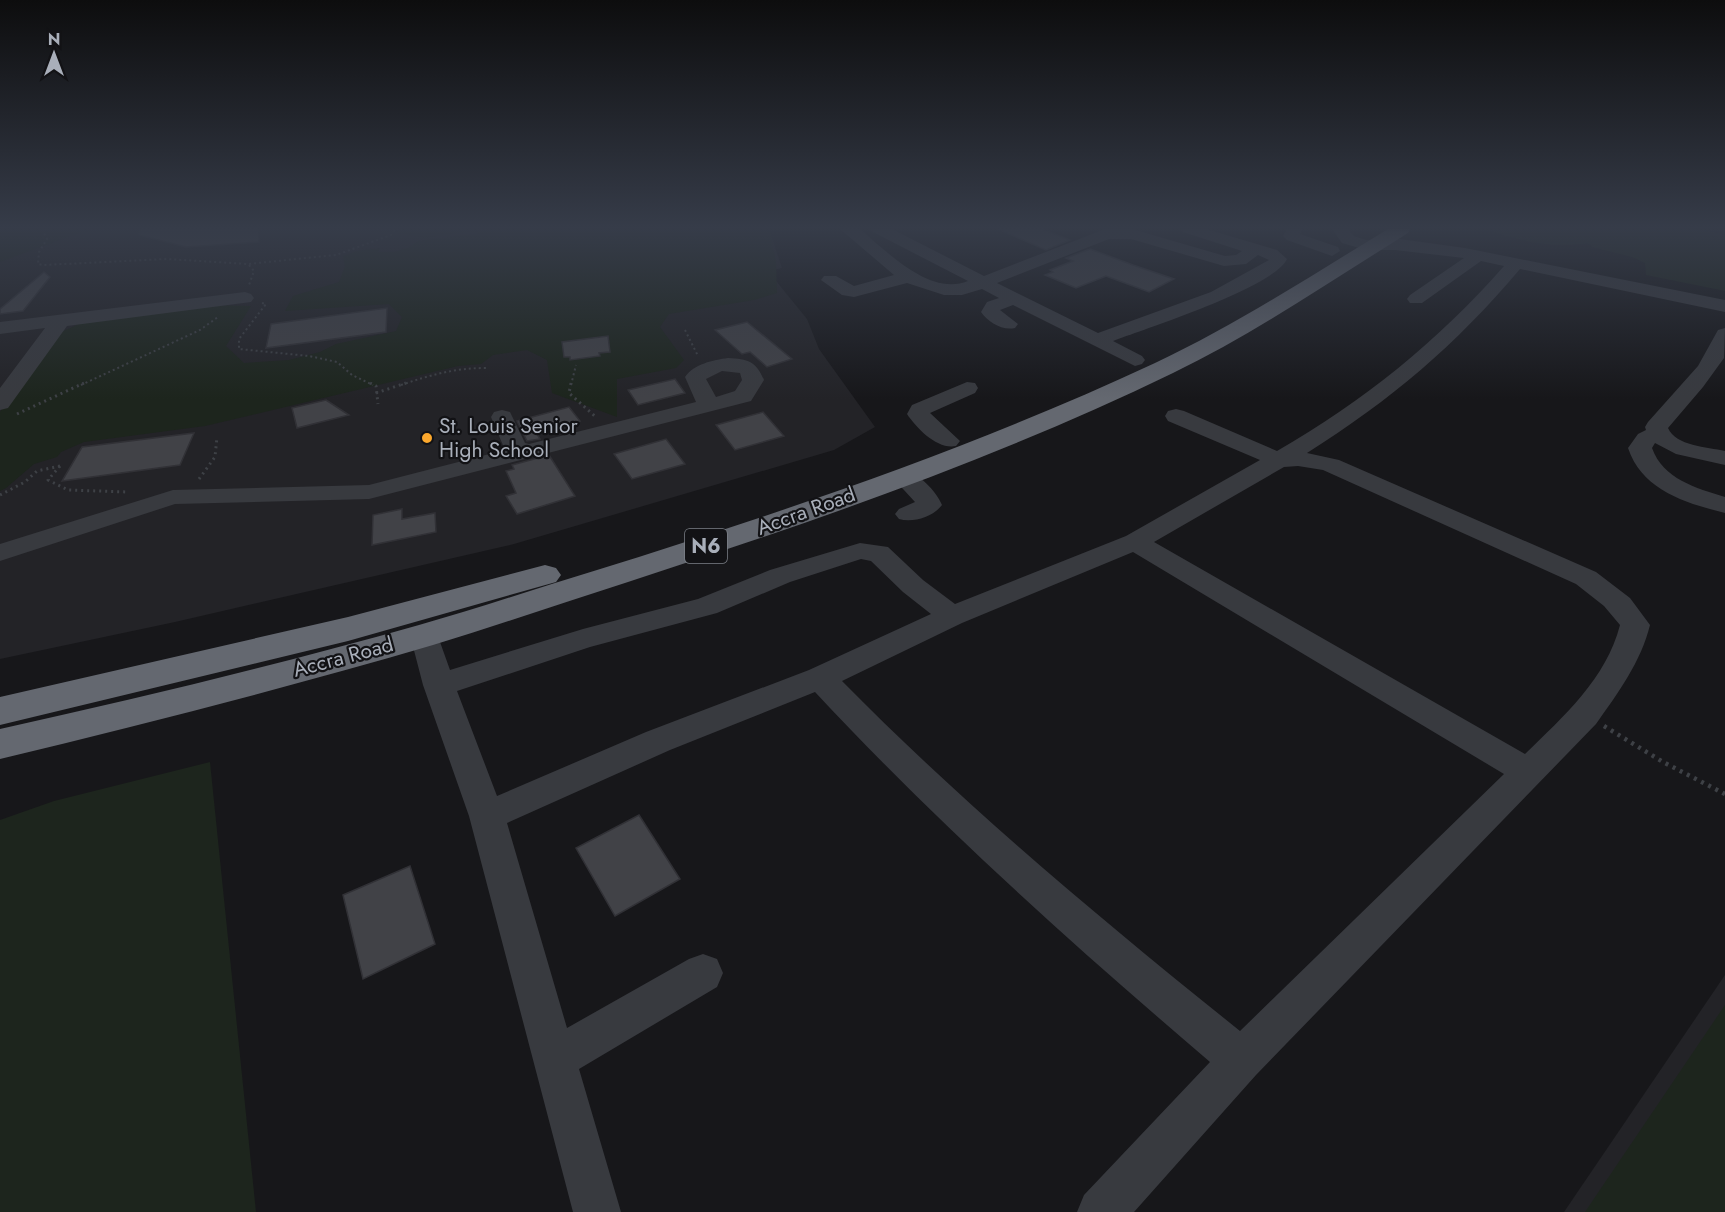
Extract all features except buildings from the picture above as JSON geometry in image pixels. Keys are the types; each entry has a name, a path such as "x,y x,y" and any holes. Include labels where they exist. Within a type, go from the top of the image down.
{"highway":[{"name":"Accra Road","path":"0,711 348,629 511,585 788,497 948,441 1135,360 1279,286"},
{"name":"Accra Road","path":"0,744 139,712 425,635 720,542 904,477 1009,436 1166,366 1253,320 1304,286"}],"street":[{"path":"839,286 854,292 877,286"},
{"path":"937,286 962,290 973,286"},
{"path":"989,286 1135,360"},
{"path":"1097,340 1217,296 1237,286"},
{"path":"1416,299 1433,286"},
{"path":"487,816 658,741 820,678 952,616 1135,542 1278,460 1347,417 1419,363 1473,312 1496,286"},
{"path":"1623,286 1725,306"},
{"path":"0,328 245,298"},
{"path":"1008,324 990,312 994,306 1015,298"},
{"path":"4,403 58,324 55,322"},
{"path":"1725,334 1715,375 1656,427 1657,434 1665,442 1725,458"},
{"path":"0,553 173,497 369,492 610,431 709,405 743,396 753,380 749,369 736,363 706,369 696,377 709,405"},
{"path":"948,441 918,414 920,410 967,388"},
{"path":"1101,1212 1241,1060 1585,715 1621,664 1633,638 1635,625 1626,610 1608,593 1586,578 1331,465 1305,459 1278,460 1246,444 1176,416"},
{"path":"502,417 515,447 528,452"},
{"path":"1657,434 1646,439 1640,448 1644,464 1649,470 1672,485 1725,505"},
{"path":"904,477 929,504 908,514"},
{"path":"1135,542 1527,771"},
{"path":"439,685 583,639 707,606 780,576 860,551 879,553 913,586 952,616"},
{"path":"425,635 439,685 487,816 597,1212"},
{"path":"820,678 985,842 1098,942 1241,1060"},
{"path":"554,1059 703,973"}],"path":[{"path":"4,403 200,330 245,298 249,286"},
{"path":"245,298 266,304 239,339 239,349 309,356 337,362 352,375 376,386 378,404"},
{"path":"685,330 706,369"},
{"path":"576,365 569,393 610,431"},
{"path":"376,393 460,368 486,368"},
{"path":"0,495 25,482 37,471 60,466 48,480 68,490 116,491 173,497 200,479 215,457 217,437"},
{"path":"1585,715 1663,762 1725,794"}],"shaded area":[{"name":"St. Louis Senior High School","path":"0,286 780,286 807,319 819,349 875,427 834,450 514,544 175,622 0,659"},
{"path":"327,286 777,286 777,293 754,300 669,314 660,327 684,360 676,368 617,379 617,417 552,393 547,360 527,350 493,355 481,364 458,366 205,426 84,442 61,452 57,457 34,464 0,491 0,412 15,386 55,335 81,323 201,305 251,306 226,346 244,363 289,360 320,352 336,344 396,331 402,317 389,304 285,311 293,296"},
{"path":"1698,286 1725,286 1725,291"},
{"path":"210,762 256,1212 0,1212 0,820 54,801"},
{"path":"1725,975 1725,1212 1564,1212"},
{"path":"1725,1005 1725,1212 1585,1212"}],"place":[{"name":"St. Louis Senior High School","path":"427,438"}]}
